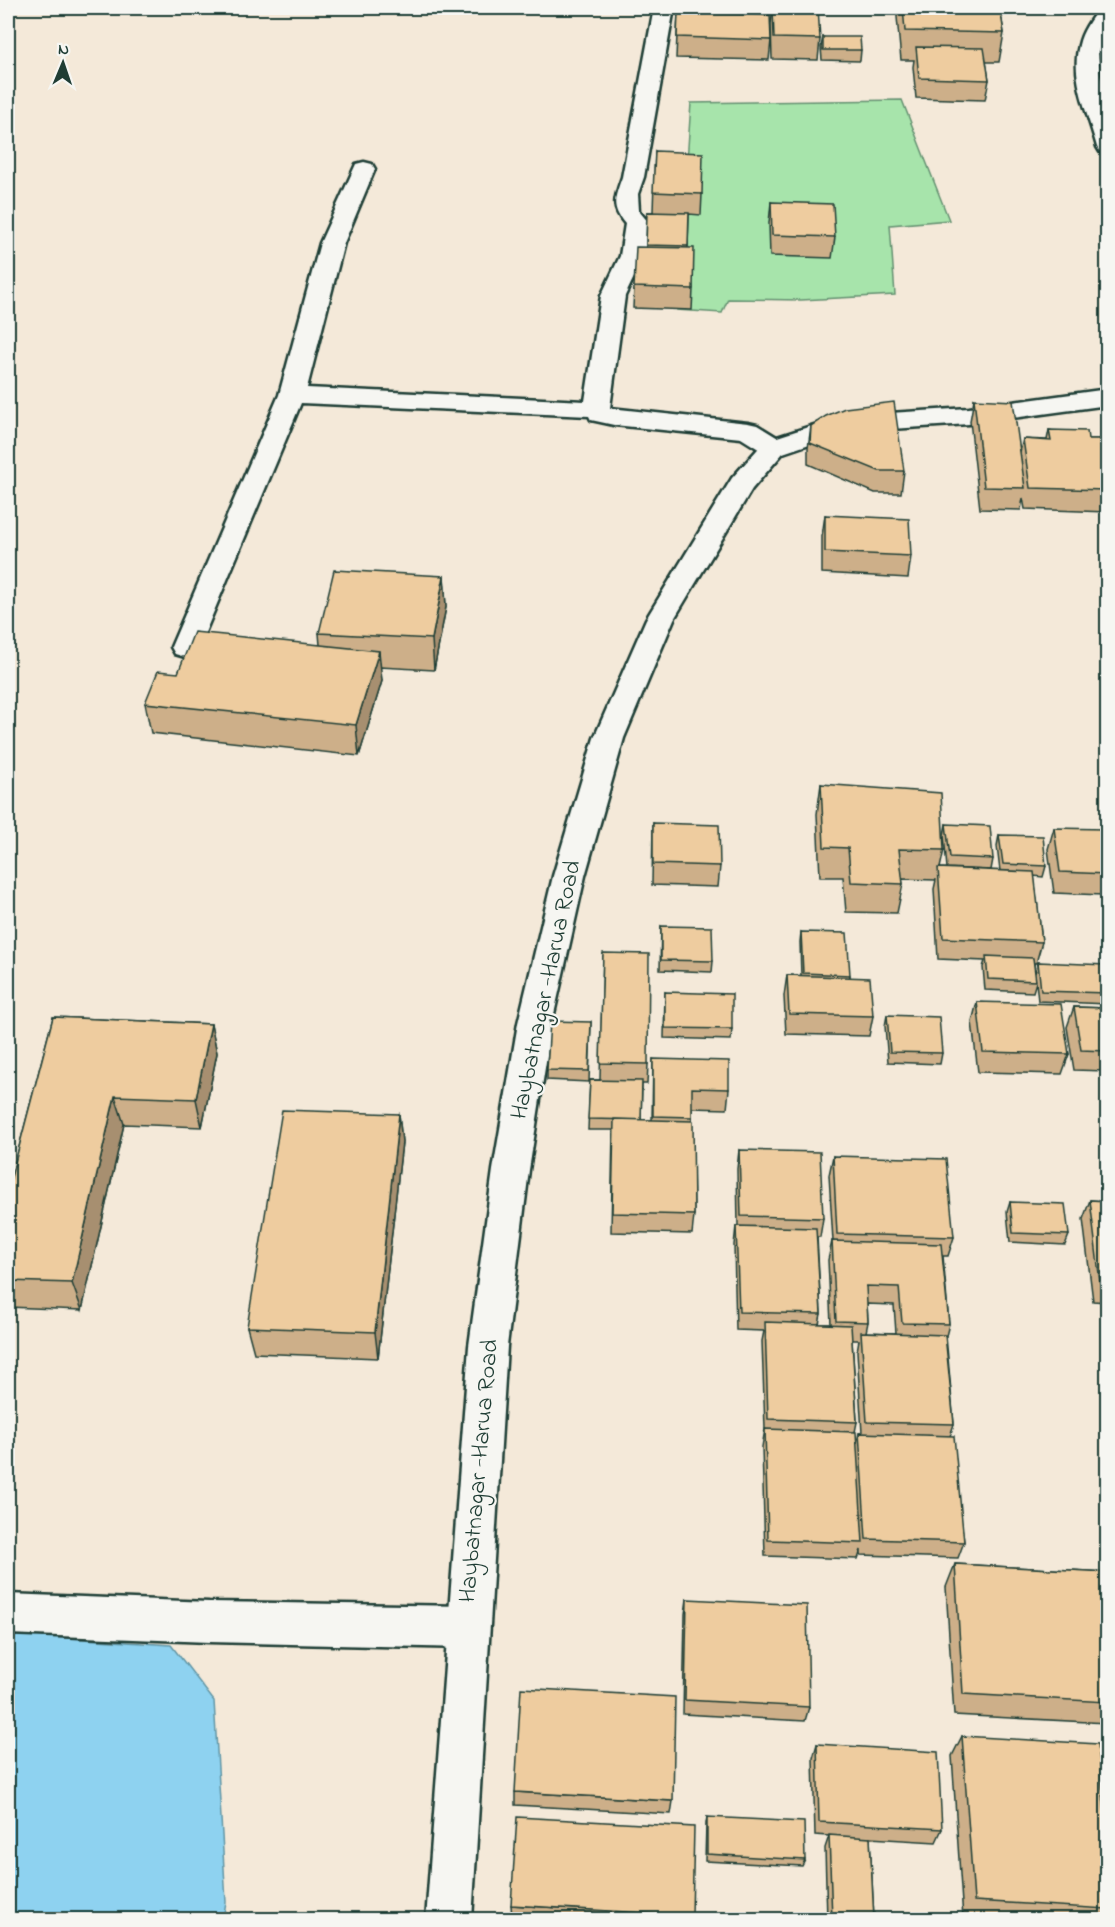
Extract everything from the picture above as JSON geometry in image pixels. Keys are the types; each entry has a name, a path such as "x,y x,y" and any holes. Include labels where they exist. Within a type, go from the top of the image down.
{"street":[{"path":"664,8 633,177 627,194 627,212 637,223 632,256 613,296 596,402 597,409 600,414 614,417 748,431 774,447"},
{"path":"1107,9 1088,50 1090,75 1107,147"},
{"path":"185,647 292,395 332,243 364,169"},
{"path":"292,395 597,409"},
{"name":"Haybatnagar -Harua Road","path":"449,1920 467,1627 488,1346 511,1170 535,1023 569,876 609,738 660,619 741,484 774,447 842,424 969,416 1107,397"},
{"path":"8,1614 209,1622 467,1627"}],"green space":[{"path":"902,100 949,220 890,225 895,295 801,300 728,299 722,313 677,310 691,103"}],"water":[{"path":"23,1635 171,1645 214,1701 226,1902 223,1919 8,1919 8,1638"}],"building":[{"path":"773,8 818,8 820,39 774,38"},
{"path":"903,8 1000,8 1004,33 905,31"},
{"path":"678,12 770,15 771,40 677,37"},
{"path":"823,37 860,37 861,50 823,50"},
{"path":"916,47 984,48 989,80 919,78"},
{"path":"655,151 703,153 702,194 653,192"},
{"path":"771,202 833,204 835,237 772,235"},
{"path":"647,212 689,213 688,246 646,245"},
{"path":"636,247 694,248 693,289 634,287"},
{"path":"974,399 1013,401 1025,488 984,487"},
{"path":"894,402 904,471 879,471 810,443 811,426 826,416 845,408"},
{"path":"1049,430 1087,431 1088,439 1107,439 1107,490 1030,488 1023,439 1051,441"},
{"path":"825,515 909,519 911,556 825,552"},
{"path":"334,570 444,576 432,639 319,633"},
{"path":"194,632 379,651 356,725 145,703 158,671 178,673"},
{"path":"821,784 941,793 944,850 899,849 903,884 851,882 848,848 824,847"},
{"path":"653,823 719,825 720,866 653,864"},
{"path":"946,824 990,826 993,859 950,857"},
{"path":"1054,828 1103,829 1107,874 1060,872"},
{"path":"999,835 1043,836 1046,866 1003,864"},
{"path":"938,868 1034,872 1042,942 943,938"},
{"path":"661,926 712,927 713,961 661,960"},
{"path":"801,932 847,933 850,975 803,973"},
{"path":"603,953 649,954 648,1064 600,1063"},
{"path":"986,956 1033,958 1036,981 988,979"},
{"path":"1038,962 1106,965 1107,993 1041,991"},
{"path":"787,975 870,978 873,1016 789,1014"},
{"path":"665,992 732,994 732,1029 665,1028"},
{"path":"977,1002 1061,1004 1069,1054 983,1052"},
{"path":"1074,1007 1107,1008 1107,1051 1081,1050"},
{"path":"887,1015 939,1017 942,1053 890,1052"},
{"path":"53,1017 211,1024 196,1099 115,1096 72,1283 8,1281 8,1189"},
{"path":"550,1021 591,1022 589,1071 547,1070"},
{"path":"653,1059 729,1061 729,1089 692,1088 692,1117 653,1116"},
{"path":"590,1080 642,1081 641,1120 588,1119"},
{"path":"282,1110 399,1114 375,1332 247,1327"},
{"path":"614,1119 693,1121 694,1215 612,1213"},
{"path":"739,1150 820,1152 823,1218 741,1216"},
{"path":"833,1156 946,1159 954,1237 837,1234"},
{"path":"1090,1200 1107,1201 1107,1283 1100,1282"},
{"path":"1010,1202 1065,1204 1069,1235 1013,1233"},
{"path":"736,1226 816,1228 821,1314 739,1312"},
{"path":"832,1241 941,1244 949,1324 902,1323 899,1287 866,1286 868,1322 836,1321"},
{"path":"765,1322 851,1325 857,1422 768,1419"},
{"path":"861,1332 945,1335 954,1424 867,1422"},
{"path":"765,1429 856,1432 863,1543 768,1540"},
{"path":"859,1433 954,1436 964,1542 866,1539"},
{"path":"955,1564 1107,1572 1107,1702 963,1694"},
{"path":"687,1599 807,1605 809,1707 685,1700"},
{"path":"521,1688 675,1697 673,1801 515,1792"},
{"path":"962,1736 1098,1744 1107,1836 1107,1909 974,1901"},
{"path":"817,1744 938,1752 942,1829 819,1822"},
{"path":"517,1817 694,1827 692,1916 511,1905"},
{"path":"707,1817 804,1822 805,1860 707,1854"},
{"path":"829,1835 870,1838 874,1920 832,1920"}]}
